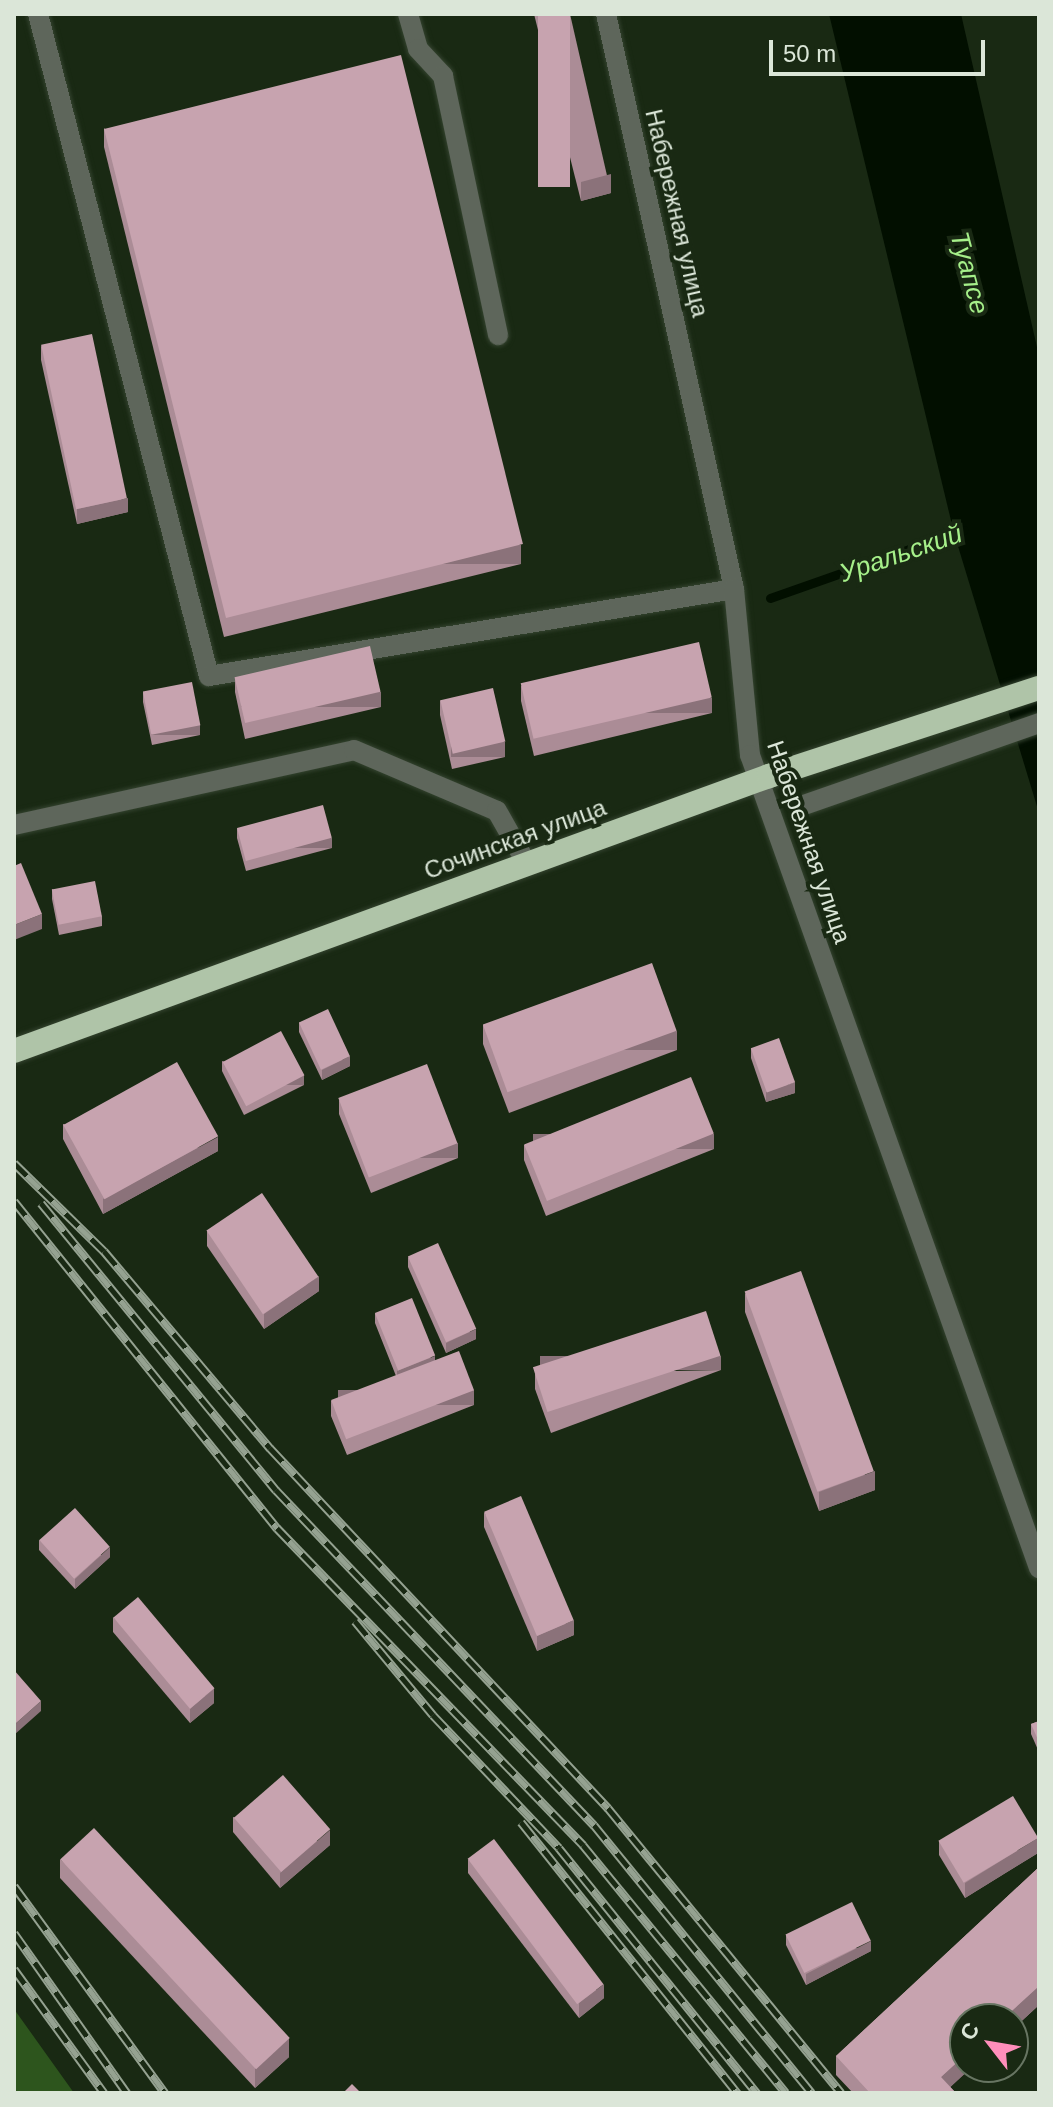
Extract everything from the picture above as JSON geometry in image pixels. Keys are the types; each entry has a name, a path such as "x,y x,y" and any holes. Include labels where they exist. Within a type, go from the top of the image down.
{"highway":[{"name":"Сочинская улица","path":"14,1051 764,778 1039,688"}],"street":[{"path":"38,14 209,676 734,589"},
{"path":"408,14 418,49 443,76 498,335"},
{"name":"Набережная улица","path":"606,14 734,589 744,726 1039,1568"},
{"path":"801,806 1039,723"},
{"path":"14,825 354,750 497,811 527,864"}],"green space":[{"path":"14,2009 74,2093 14,2093"}],"water":[{"name":"Туапсе","path":"829,14 961,14 1039,356 1039,813 954,533"}],"building":[{"path":"538,14 570,14 570,187 538,187"},
{"path":"401,55 523,544 226,618 104,129"},
{"path":"92,334 127,498 76,509 41,345"},
{"path":"699,642 712,698 534,739 521,683"},
{"path":"370,646 381,692 245,723 235,677"},
{"path":"192,682 200,725 151,735 143,692"},
{"path":"493,688 505,742 453,754 440,700"},
{"path":"323,805 332,838 246,861 237,828"},
{"path":"21,863 42,914 14,925 14,866"},
{"path":"95,881 102,916 59,925 52,889"},
{"path":"652,963 677,1031 507,1092 483,1025"},
{"path":"328,1009 350,1056 321,1070 299,1023"},
{"path":"281,1031 304,1075 246,1106 223,1062"},
{"path":"779,1038 795,1082 767,1092 751,1048"},
{"path":"177,1062 218,1136 105,1199 63,1125"},
{"path":"427,1064 457,1143 369,1177 338,1098"},
{"path":"691,1077 714,1134 547,1201 524,1144"},
{"path":"262,1193 318,1277 263,1314 206,1230"},
{"path":"438,1243 476,1329 446,1342 408,1256"},
{"path":"801,1271 874,1471 817,1492 745,1292"},
{"path":"412,1298 435,1355 398,1370 375,1313"},
{"path":"706,1311 721,1356 547,1412 533,1367"},
{"path":"459,1351 474,1390 346,1439 331,1400"},
{"path":"521,1496 574,1620 537,1636 484,1512"},
{"path":"75,1508 110,1547 74,1579 39,1540"},
{"path":"138,1597 214,1688 190,1709 113,1618"},
{"path":"14,1670 41,1701 14,1725"},
{"path":"1039,1721 1039,1742 1031,1724"},
{"path":"283,1775 330,1829 281,1872 234,1818"},
{"path":"1013,1796 1038,1838 964,1883 938,1841"},
{"path":"94,1828 290,2038 256,2069 60,1859"},
{"path":"494,1839 604,1984 577,2004 468,1859"},
{"path":"1039,1867 1039,1986 1020,2003 949,2003 949,2070 941,2077 956,2093 870,2093 836,2056"},
{"path":"852,1902 871,1941 804,1973 785,1934"},
{"path":"352,2084 361,2093 343,2093"}],"waterway":[{"name":"Уральский","path":"770,598 963,530"}],"railway":[{"path":"14,1163 104,1251 270,1448 608,1808 841,2093"},
{"path":"14,1201 277,1528 583,1845 786,2093"},
{"path":"41,1203 276,1490 594,1825 812,2093"},
{"path":"355,1621 433,1715 559,1848 757,2093"},
{"path":"521,1822 737,2093"},
{"path":"14,1886 165,2093"},
{"path":"14,1933 127,2093"},
{"path":"14,1969 104,2093"}]}
